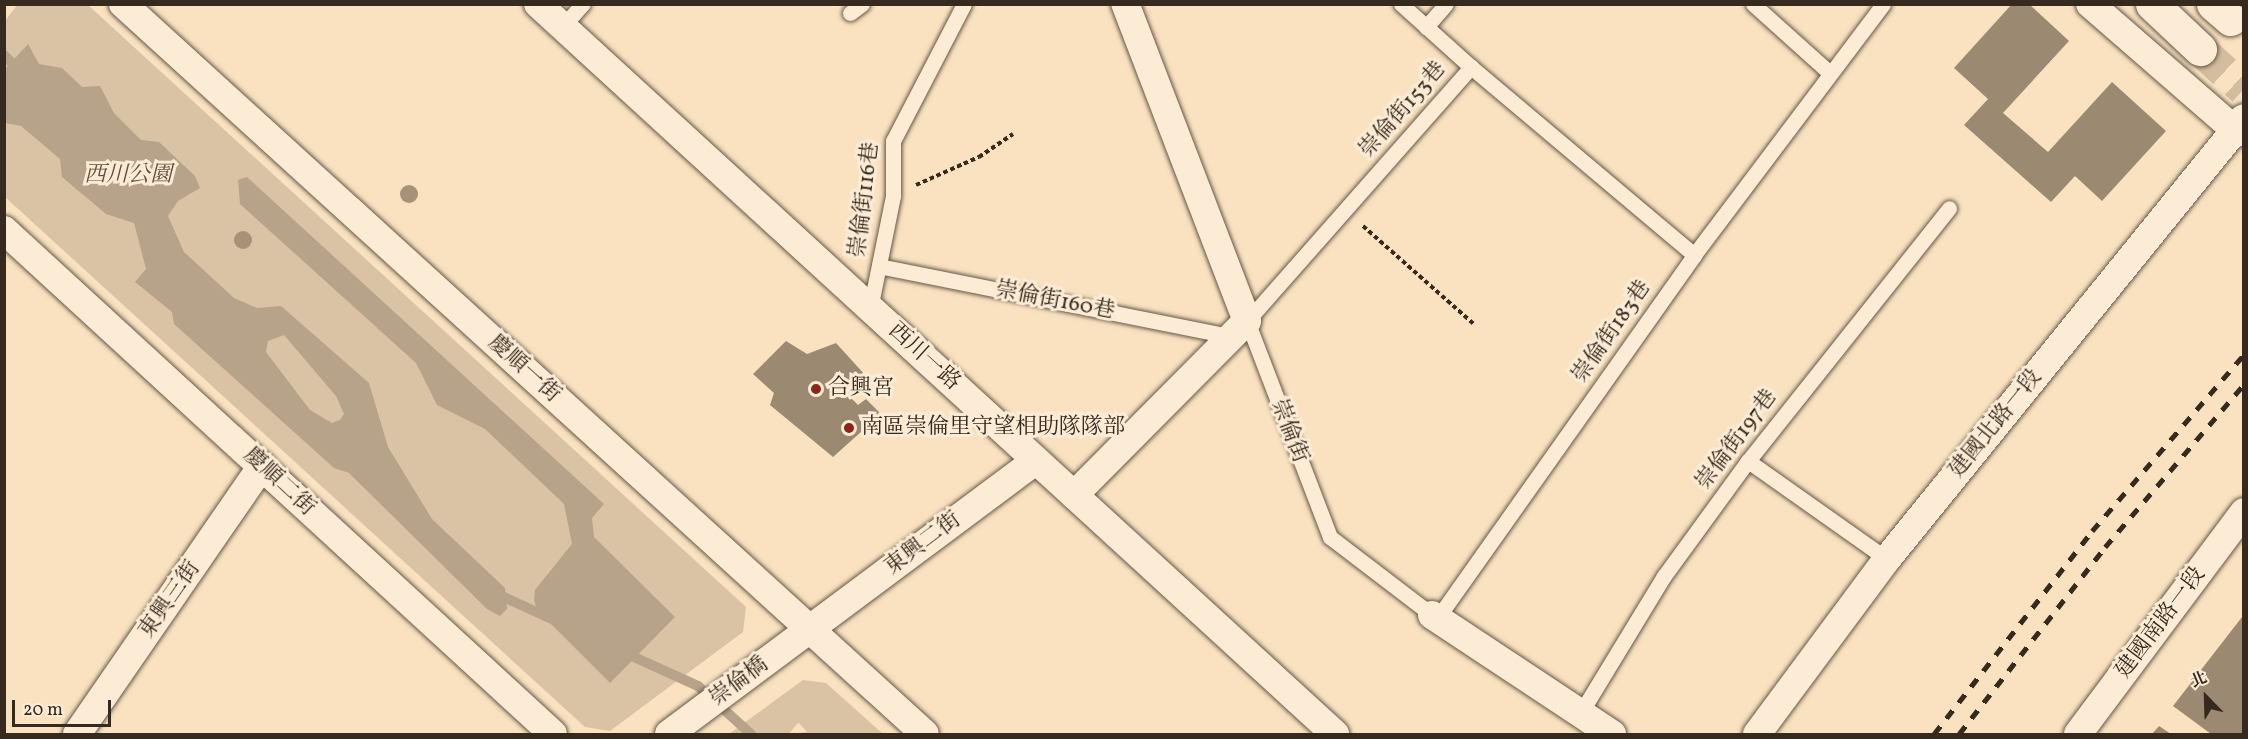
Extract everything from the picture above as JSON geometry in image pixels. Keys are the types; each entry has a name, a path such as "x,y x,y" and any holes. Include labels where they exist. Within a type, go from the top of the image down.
{"main road":[{"path":"2152,4 2192,60"}],"street":[{"name":"慶順一街","path":"123,4 925,735"},
{"name":"西川一路","path":"538,4 1335,735"},
{"name":"崇倫街","path":"1125,4 1245,334"},
{"path":"2090,4 2239,125"},
{"name":"建國北路一段","path":"1757,735 1887,559 2239,125"},
{"name":"慶順二街","path":"4,230 553,735"},
{"path":"1074,495 1245,334"},
{"name":"東興二街","path":"810,629 1036,460"},
{"name":"東興三街","path":"77,735 262,466"},
{"name":"建國南路一段","path":"2078,735 2244,512"},
{"name":"崇倫街","path":"1434,617 1612,735"},
{"name":"崇倫橋","path":"669,735 810,629"}],"lane":[{"path":"562,27 583,4"},
{"name":"崇倫街116巷","path":"870,309 892,196 893,141 964,4"},
{"path":"1401,4 1471,67"},
{"path":"1426,27 1446,4"},
{"path":"1752,4 1830,73"},
{"name":"崇倫街183巷","path":"1434,617 1694,255 1883,4"},
{"path":"2112,4 2192,60"},
{"name":"崇倫街153巷","path":"1245,334 1344,210 1471,67 1694,255"},
{"name":"崇倫街197巷","path":"1580,714 1664,576 1748,461 1949,208"},
{"name":"崇倫街160巷","path":"879,266 1245,334"},
{"name":"崇倫街","path":"1245,334 1330,537 1434,617"},
{"path":"1748,461 1887,559"}],"path":[{"path":"892,196 979,157 1013,134"},
{"path":"1344,210 1475,325"}],"green space":[{"name":"西川公園","path":"17,5 88,5 746,607 743,632 610,731 585,727 5,197 5,21"},
{"path":"803,680 826,683 883,734 729,734"}],"shaded area":[{"path":"28,44 39,64 62,68 82,87 100,86 114,113 141,140 159,142 195,176 200,188 178,201 168,216 184,252 234,298 257,308 281,306 369,383 388,447 432,519 505,588 507,609 500,616 487,609 349,473 334,468 174,324 172,312 135,282 146,269 134,223 106,214 62,177 60,159 21,126 5,123 5,69","holes":["284,335 336,396 344,414 340,420 332,423 310,410 266,352 268,341"]},
{"path":"247,177 604,504 592,518 594,537 675,617 610,683 537,610 534,600 535,590 572,544 564,504 485,429 437,405 416,363 240,204 238,180"}],"pier":[{"path":"799,723 807,732 789,734 797,724"}],"building":[{"path":"2012,4 2029,4 2069,41 2003,113 2048,152 2112,82 2166,131 2102,201 2075,176 2051,202 1964,125 1988,99 1954,68"},
{"name":"合興宮","path":"786,341 807,354 836,343 866,376 861,392 850,397 858,405 866,399 881,414 833,457 770,405 774,393 753,374"},
{"path":"2242,617 2244,734 2211,734 2173,706"},
{"path":"2159,726 2171,734 2152,734"}],"waterway":[{"path":"4,55 21,72"},
{"path":"495,593 554,620"},
{"path":"623,652 698,686 751,734"}],"tunnel":[{"path":"2200,49 2244,89"}],"railway":[{"path":"1934,734 2092,531 2244,354"},
{"path":"1959,734 2105,547 2244,384"}],"place":[{"name":"合興宮","path":"816,389"},
{"name":"南區崇倫里守望相助隊隊部","path":"849,428"}]}
